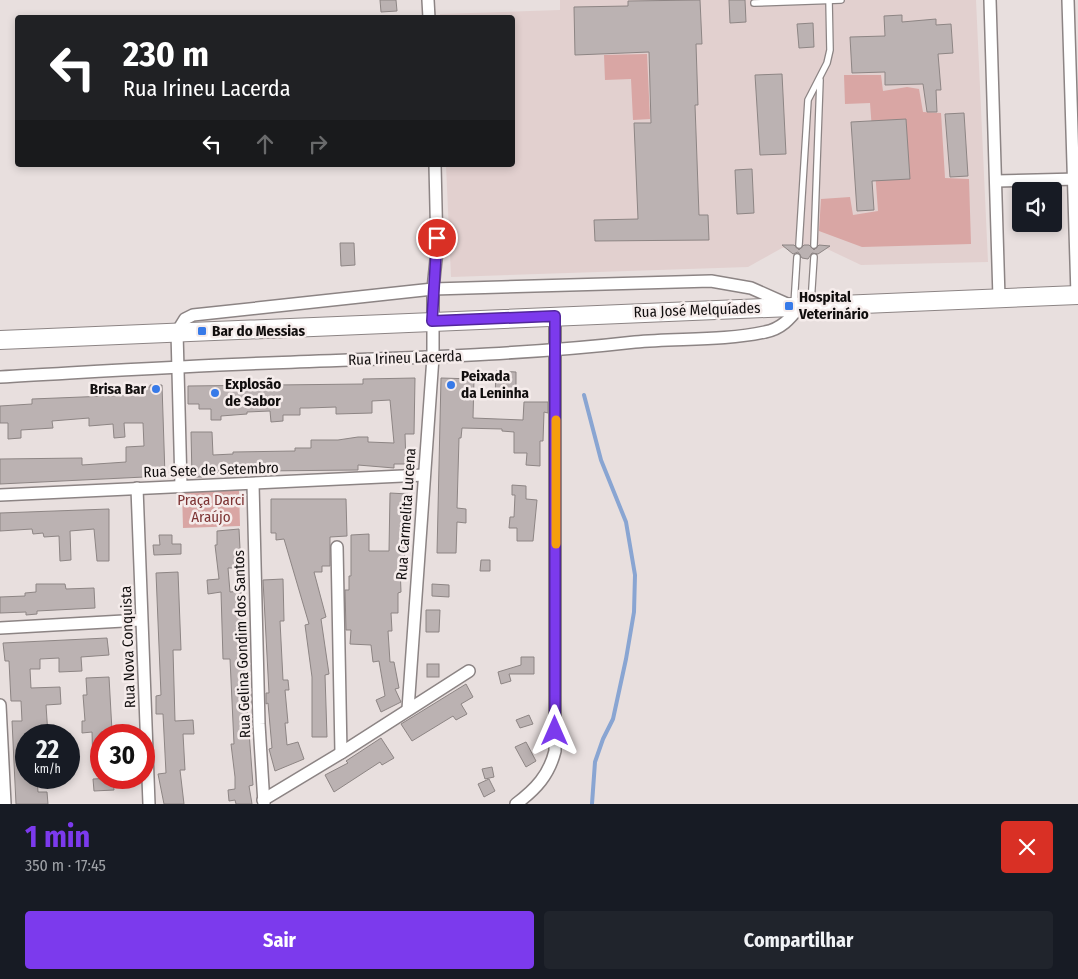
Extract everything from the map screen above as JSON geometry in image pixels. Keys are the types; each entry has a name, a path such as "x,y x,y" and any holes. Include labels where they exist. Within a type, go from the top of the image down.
{"main road":[{"name":"Rua José Melquíades","path":"556,316 1077,295"},
{"path":"0,340 556,316"}],"street":[{"path":"428,0 429,15"},
{"path":"990,0 999,298"},
{"path":"1068,0 1076,180 1077,295"},
{"name":"Rua Carmelita Lucena","path":"408,710 432,357 433,289 437,250 435,167"},
{"path":"996,181 1076,180"},
{"path":"181,486 177,332 185,318 202,313 433,289 711,280 751,288 799,306"},
{"name":"Rua Irineu Lacerda","path":"0,377 178,366 556,351 656,340 765,332 785,323 799,306"},
{"path":"516,804 540,784 552,763 555,751 556,316"},
{"name":"Rua Sete de Setembro","path":"0,495 424,475"},
{"name":"Rua Gelina Gondim dos Santos","path":"253,484 259,724 263,802"},
{"name":"Rua Nova Conquista","path":"137,488 149,804"},
{"path":"337,547 341,753"},
{"path":"0,628 141,620"},
{"path":"263,802 469,670"},
{"path":"0,705 5,804"}],"lane":[{"path":"799,245 808,100 820,78 830,50 829,0"},
{"path":"754,3 841,0"},
{"path":"814,245 820,78"},
{"path":"797,257 799,306"},
{"path":"799,306 814,257"}],"shaded area":[{"path":"560,0 976,0 988,262 861,265 823,247 782,248 748,267 451,277 446,167 515,167 515,15 440,14 560,10"}],"green space":[{"path":"647,54 650,119 633,120 631,79 605,80 604,55"},
{"path":"844,75 881,75 883,91 907,87 919,89 923,112 941,113 945,178 969,179 971,244 862,247 819,231 821,199 850,197 853,215 878,211 870,103 845,104"},
{"name":"Praça Darci Araújo","path":"239,489 240,526 183,528 182,490"}],"building":[{"path":"380,0 396,0 397,11 381,12"},
{"path":"700,0 702,44 696,44 698,105 695,105 699,215 708,215 709,240 595,241 594,220 638,219 634,123 651,123 649,52 575,55 574,7 628,6 628,1"},
{"path":"729,0 745,0 746,22 730,23"},
{"path":"902,15 902,22 936,19 936,25 951,24 953,53 938,54 941,90 936,90 937,112 927,112 923,84 885,85 885,72 852,73 850,37 885,36 884,16"},
{"path":"813,23 814,47 799,48 797,24"},
{"path":"782,74 786,154 760,155 755,75"},
{"path":"964,113 968,176 950,177 945,114"},
{"path":"906,119 910,179 872,181 874,210 857,211 851,122"},
{"path":"752,169 754,213 737,214 735,170"},
{"path":"340,243 354,243 355,265 341,266"},
{"path":"782,245 794,245 799,250 804,245 809,245 814,250 819,245 830,246 818,254 812,253 808,259 802,258 798,252 793,254"},
{"path":"496,371 516,372 516,399 495,398"},
{"path":"415,378 414,434 405,434 406,464 394,464 394,468 358,465 358,470 202,473 202,477 192,477 191,432 212,432 213,455 233,454 233,452 295,451 295,448 311,448 311,440 368,437 368,442 394,443 390,400 372,401 372,413 336,414 336,407 300,408 300,415 283,415 283,421 271,422 270,411 247,412 247,414 221,416 221,420 211,420 211,409 199,409 199,404 188,404 188,386 363,384 363,379"},
{"path":"441,378 474,379 473,418 523,420 524,402 548,402 548,413 544,412 543,441 540,441 540,466 526,465 527,453 514,453 514,432 502,431 502,429 462,428 461,438 459,438 457,508 466,509 466,523 457,522 456,553 437,553"},
{"path":"150,385 162,385 165,476 0,484 0,459 82,458 82,465 126,462 126,447 144,446 143,423 124,423 125,437 114,438 113,424 89,426 89,418 52,421 53,428 21,430 21,438 8,439 8,423 0,423 0,406 32,404 32,399 132,395 132,388 150,387"},
{"path":"512,485 526,486 526,499 537,500 533,541 517,541 517,528 509,528 510,517 514,517 515,495 512,495"},
{"path":"390,493 408,494 404,566 400,566 401,592 398,593 398,613 391,613 392,631 388,631 390,662 394,662 399,688 395,689 401,702 381,712 376,700 385,696 379,661 373,662 371,645 350,644 351,630 346,630 345,590 349,590 349,576 351,576 351,535 369,534 369,551 389,551"},
{"path":"271,499 346,499 347,536 330,537 330,566 322,566 322,572 314,572 326,617 321,619 329,674 325,675 327,737 312,737 312,677 305,625 309,624 284,539 276,540 276,533 271,533"},
{"path":"109,509 109,561 97,561 94,529 70,531 71,560 60,561 59,536 44,537 43,533 33,534 32,529 0,531 0,513"},
{"path":"239,529 241,568 228,568 230,592 241,591 246,694 251,694 251,705 247,705 253,785 249,786 252,804 236,804 235,800 229,801 228,790 235,789 231,744 234,744 230,659 223,659 221,592 208,594 207,580 219,579 215,545 217,545 217,531"},
{"path":"159,535 172,535 172,544 181,544 181,554 154,555 153,545 160,545"},
{"path":"481,560 490,560 490,571 480,571"},
{"path":"178,572 181,650 173,650 175,721 193,720 194,734 183,734 185,770 180,770 184,804 164,804 158,774 166,773 163,714 156,714 156,696 161,695 156,573"},
{"path":"283,579 284,621 280,621 283,680 288,680 289,690 285,690 288,723 285,723 287,745 298,742 304,759 275,771 269,749 272,748 268,703 266,704 266,693 269,693 263,580"},
{"path":"36,584 65,584 66,589 94,588 95,608 37,611 37,614 26,615 26,612 0,613 0,597 25,596 25,593 36,592"},
{"path":"432,584 449,585 449,597 432,596"},
{"path":"426,610 440,610 439,632 426,632"},
{"path":"107,638 109,655 81,657 82,671 59,672 59,658 40,659 40,669 30,669 31,688 60,687 61,704 46,705 47,724 15,724 15,783 12,721 22,721 21,701 11,701 9,661 5,661 3,643"},
{"path":"521,657 534,657 534,674 509,674 511,681 501,684 498,672 521,665"},
{"path":"427,664 439,664 439,677 427,677"},
{"path":"109,677 112,724 90,724 90,732 82,733 82,721 85,721 83,695 87,695 86,678"},
{"path":"466,684 473,697 461,704 467,714 456,720 453,716 412,741 401,724"},
{"path":"529,715 533,724 520,728 516,720"},
{"path":"381,738 394,758 382,765 380,762 334,792 325,775 348,763 346,761"},
{"path":"526,742 536,761 526,767 515,747"},
{"path":"492,767 494,777 485,779 482,769"},
{"path":"489,779 495,791 484,797 478,784"},
{"path":"15,789 38,789 38,792 47,792 48,804 16,804"},
{"path":"94,789 114,790 94,791"}],"waterway":[{"path":"584,395 601,460 626,522 635,575 634,612 626,659 613,719 603,739 595,762 592,804"}],"slow traffic":[{"path":"556,420 556,544"}],"place":[{"name":"Hospital Veterinário","path":"789,306"},
{"name":"Bar do Messias","path":"202,331"},
{"name":"Peixada da Leninha","path":"451,385"},
{"name":"Brisa Bar","path":"156,389"},
{"name":"Explosão de Sabor","path":"215,393"}],"route":[{"path":"437,238 432,321 555,316 555,731"}]}
